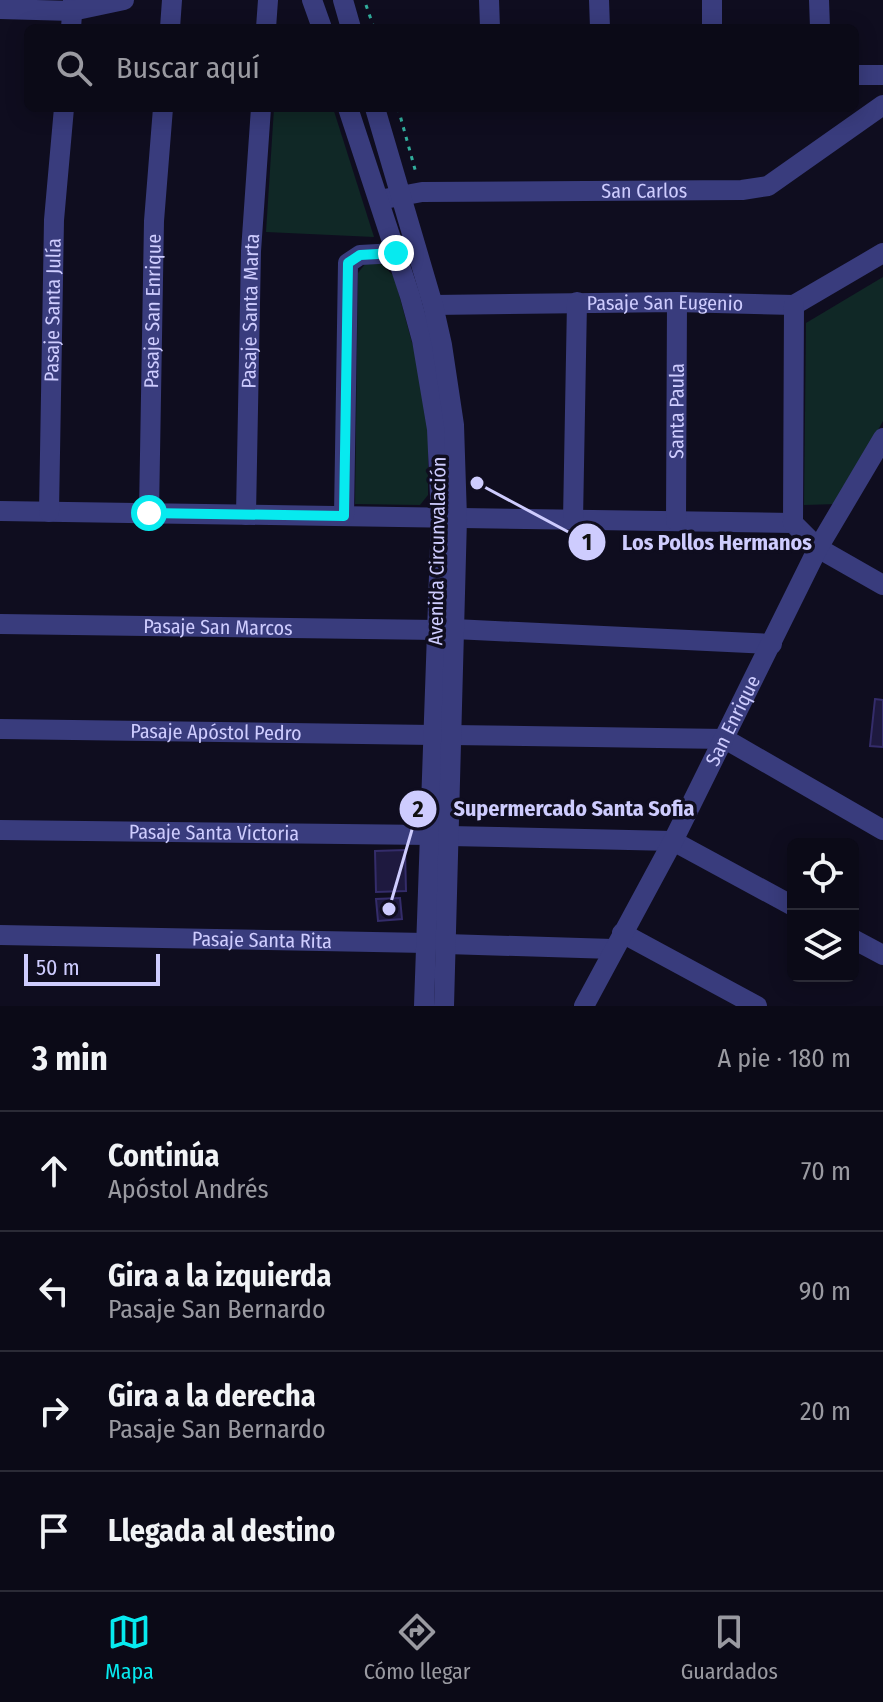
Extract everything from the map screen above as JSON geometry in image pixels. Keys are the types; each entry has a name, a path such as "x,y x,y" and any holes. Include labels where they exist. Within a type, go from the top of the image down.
{"street":[{"path":"0,9 72,13 124,0"},
{"path":"170,24 172,0"},
{"path":"266,24 268,0"},
{"path":"312,0 321,24"},
{"path":"343,0 350,24"},
{"path":"489,0 490,24"},
{"path":"599,0 600,24"},
{"path":"712,0 712,24"},
{"path":"819,0 820,24"},
{"path":"859,75 883,75"},
{"name":"San Carlos","path":"379,200 422,192 742,190 768,186 883,105"},
{"name":"Pasaje Santa Julía","path":"49,512 54,220 64,112"},
{"name":"Pasaje San Enrique","path":"149,513 154,221 163,112"},
{"name":"Pasaje Santa Marta","path":"246,515 251,251 261,112"},
{"name":"Avenida Circunvalación","path":"349,112 422,340 449,518"},
{"name":"Avenida Circunvalación","path":"376,112 433,305 445,358 454,425 436,944 444,1006"},
{"path":"344,516 348,263 360,255 396,253"},
{"path":"793,523 794,305 883,253"},
{"path":"573,520 577,302"},
{"name":"Pasaje San Eugenio","path":"433,305 577,302 794,305"},
{"name":"Santa Paula","path":"676,521 677,302"},
{"name":"San Enrique","path":"584,1006 673,841 818,548 881,448"},
{"path":"0,511 793,523 818,548 883,585"},
{"name":"Pasaje San Marcos","path":"0,624 446,629 772,644"},
{"name":"Pasaje Apóstol Pedro","path":"0,729 725,739"},
{"path":"725,739 883,830"},
{"name":"Pasaje Santa Victoria","path":"0,830 673,841"},
{"path":"673,841 787,903"},
{"name":"Pasaje Santa Rita","path":"0,935 436,944 618,941"},
{"path":"618,941 757,1006"},
{"path":"859,942 883,955"},
{"name":"Avenida Circunvalación","path":"424,1006 436,944"}],"path":[{"path":"364,0 373,24"},
{"path":"399,112 422,192"}],"green space":[{"path":"274,112 334,112 374,237 266,232"},
{"path":"379,262 394,276 428,414 428,495 420,505 355,504 358,273 365,264"},
{"path":"883,277 883,421 838,504 804,505 806,323"}],"building":[{"path":"875,699 883,700 883,747 870,746"},
{"path":"405,850 406,891 376,892 375,851"},
{"path":"400,898 402,919 378,921 376,899"}],"place":[{"name":"Los Pollos Hermanos","path":"477,483"},
{"name":"Supermercado Santa Sofia","path":"389,909"}],"route":[{"path":"149,513 344,516 348,263 360,255 396,253"}]}
